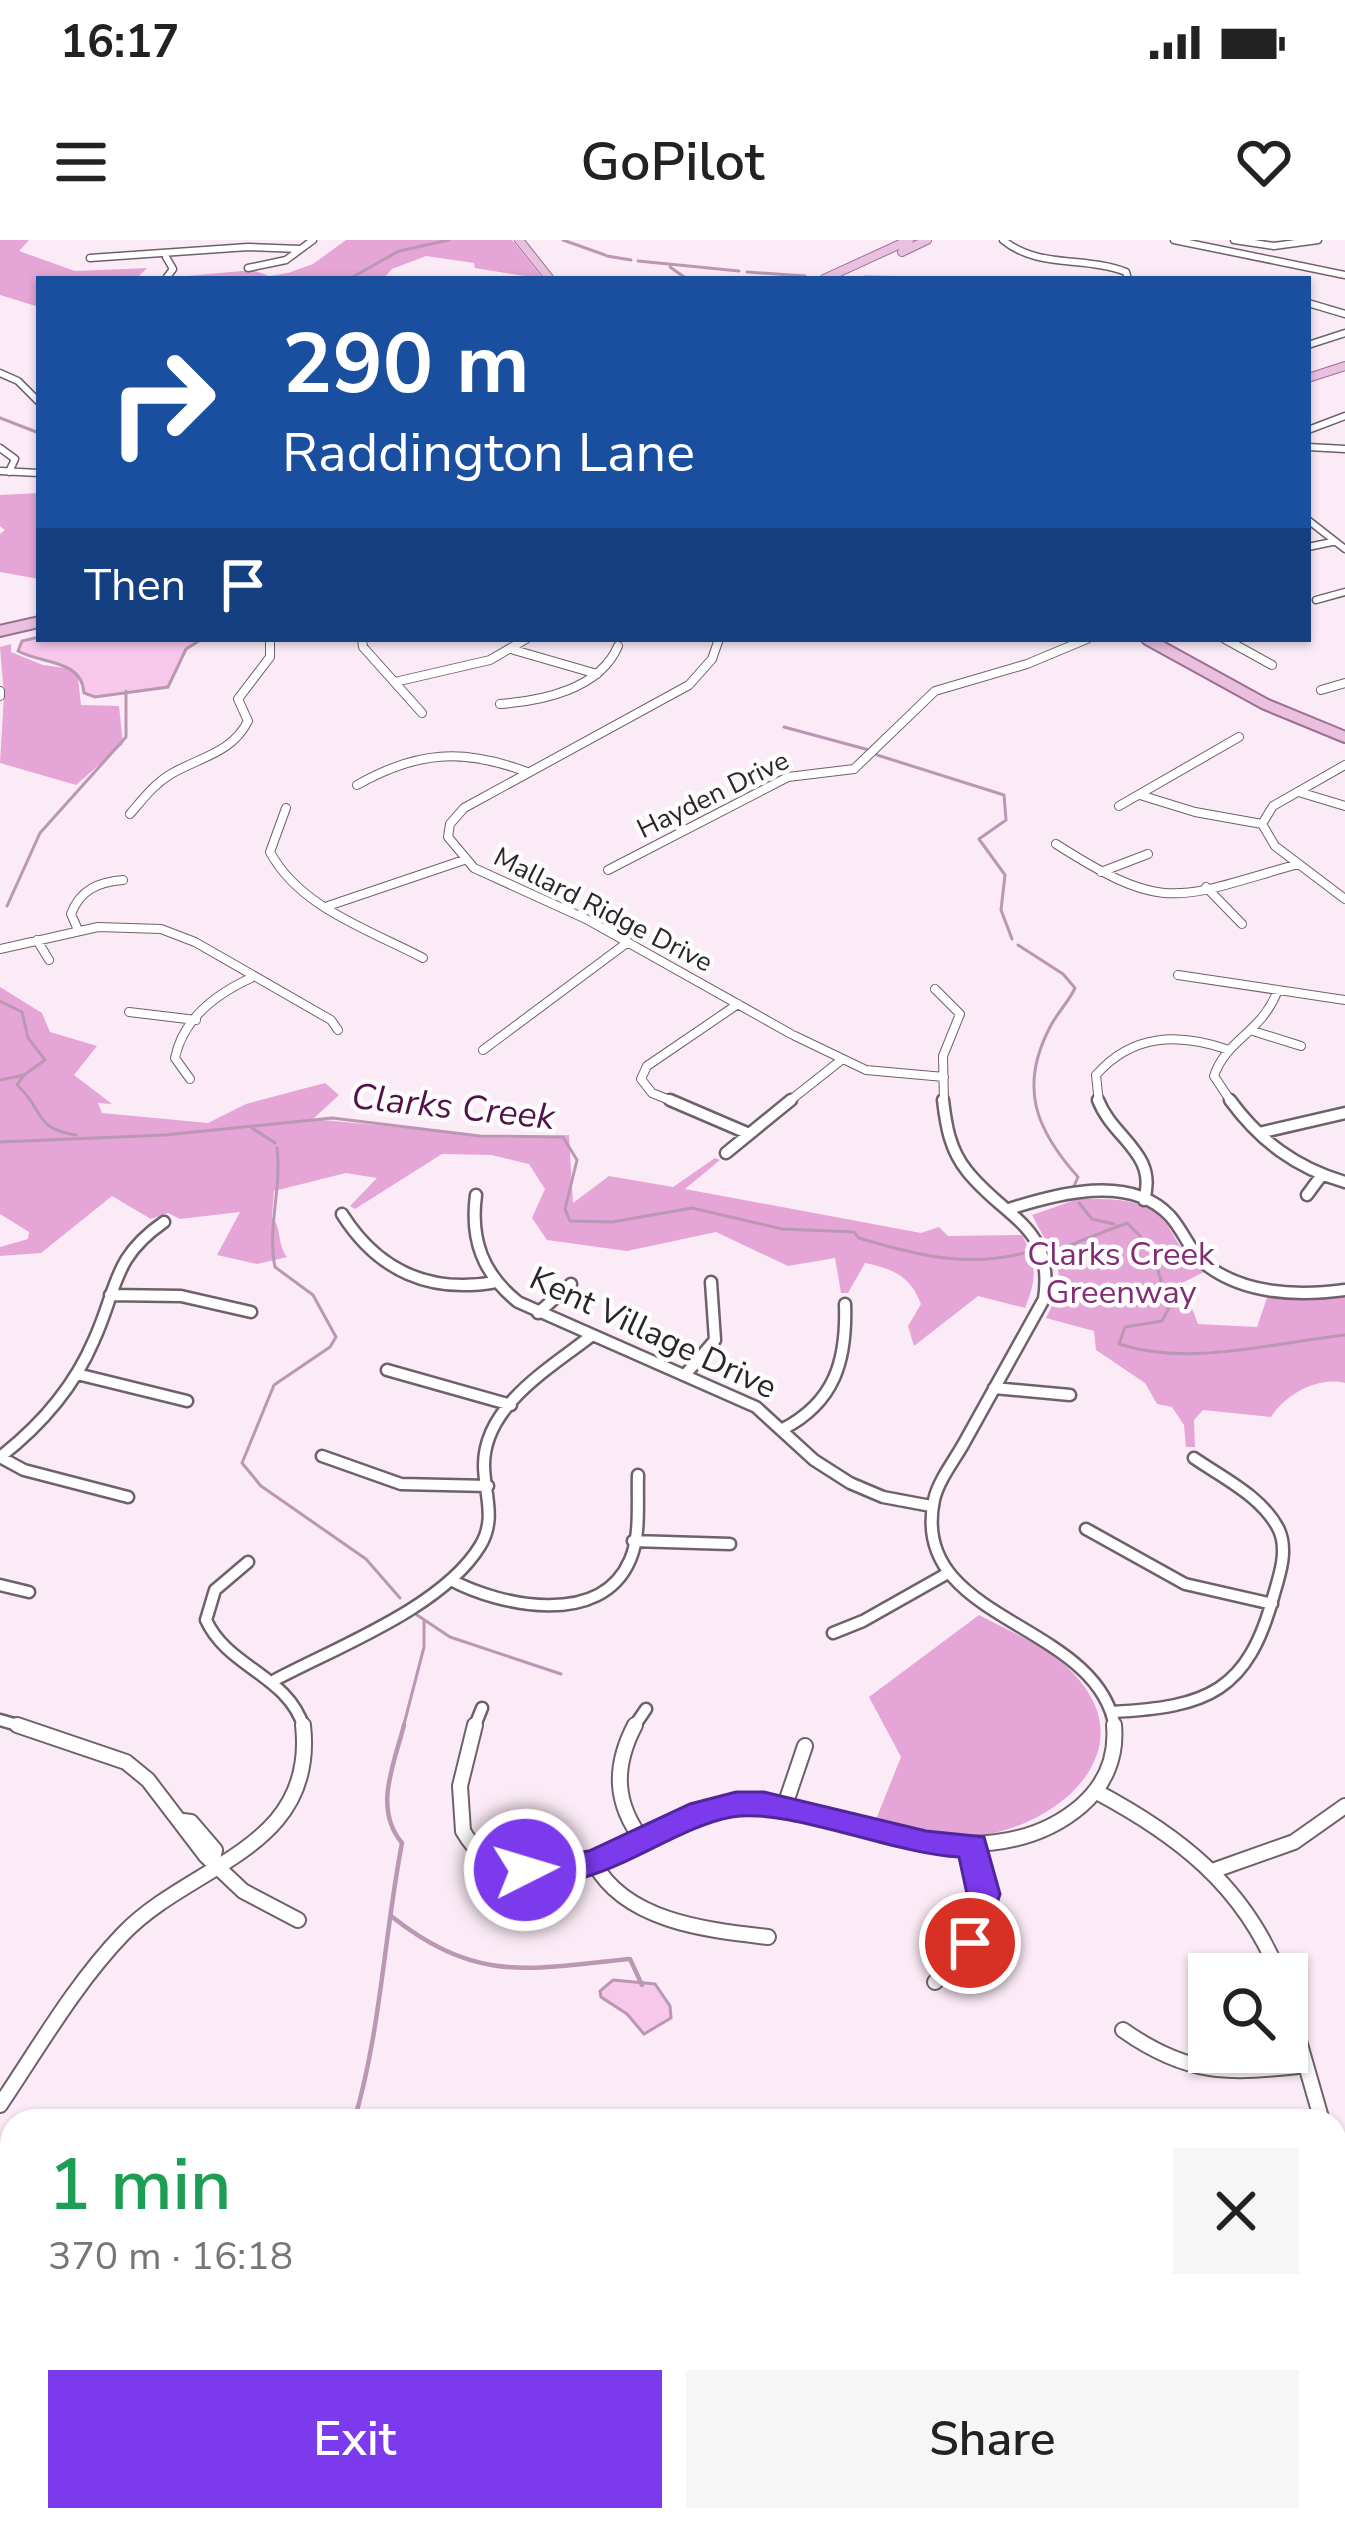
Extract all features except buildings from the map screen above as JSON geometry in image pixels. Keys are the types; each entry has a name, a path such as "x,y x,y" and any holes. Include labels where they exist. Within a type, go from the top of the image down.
{"main road":[{"path":"519,240 548,276"},
{"path":"831,276 909,240"},
{"path":"849,276 924,240"},
{"path":"1311,378 1345,366"},
{"path":"2,630 36,628"},
{"path":"1152,642 1265,704 1345,737"}],"street":[{"path":"248,268 278,263 313,240"},
{"path":"1004,240 1028,254 1110,264 1127,276"},
{"path":"1174,240 1345,275"},
{"path":"1234,240 1282,245 1318,240"},
{"path":"90,258 166,257 243,242 300,249"},
{"path":"1282,245 1289,257 1282,262"},
{"path":"166,257 173,269 168,276"},
{"path":"1311,304 1345,314"},
{"path":"1311,344 1345,333"},
{"path":"1311,336 1322,340"},
{"path":"0,377 13,378 36,399"},
{"path":"1311,429 1345,416"},
{"path":"0,448 15,458 4,471"},
{"path":"1311,448 1345,449"},
{"path":"4,471 36,472"},
{"path":"1311,523 1345,549"},
{"path":"1311,547 1332,542"},
{"path":"1316,600 1345,592"},
{"path":"130,814 164,778 213,756 244,732 248,721 238,700 269,657 270,642"},
{"path":"362,642 422,712"},
{"path":"395,682 490,660 523,642"},
{"name":"Mallard Ridge Drive","path":"717,642 705,669 674,696 527,772 453,819 448,838 464,860 628,942 840,1061 896,1076 944,1077"},
{"name":"Hayden Drive","path":"608,870 788,777 859,766 935,691 1027,664 1080,642"},
{"path":"1231,642 1272,665"},
{"path":"500,704 542,699 597,674 613,661 618,646"},
{"path":"514,650 597,674"},
{"path":"1321,690 1345,683"},
{"path":"1119,806 1239,737"},
{"path":"357,784 449,751 482,754 527,772"},
{"path":"1262,824 1273,806 1345,765"},
{"path":"1302,793 1345,806"},
{"path":"1140,795 1195,812 1262,824"},
{"path":"286,808 271,844 272,860 291,883 423,958"},
{"path":"1262,824 1268,839 1345,899"},
{"path":"1056,844 1101,872 1149,893 1206,887 1298,863"},
{"path":"1101,872 1148,854"},
{"path":"328,906 464,860"},
{"path":"78,930 71,914 78,898 98,885 124,880"},
{"path":"1206,887 1242,923"},
{"path":"0,949 78,930 126,926 174,933 325,1016 338,1030"},
{"path":"37,940 49,960"},
{"path":"483,1050 628,942"},
{"path":"1178,975 1345,1000"},
{"path":"190,1079 179,1068 175,1049 221,994 251,978"},
{"path":"482,1708 468,1735 460,1812 466,1837 487,1856 510,1867 558,1870 594,1863 720,1807 753,1803 926,1843 973,1845 1035,1833 1070,1814 1095,1791 1114,1749 1112,1712 1099,1684 1075,1658 979,1603 948,1573 932,1542 931,1506 1044,1299 1049,1277 1038,1239 971,1175 954,1152 944,1052 960,1014 935,989"},
{"path":"1278,990 1268,1016 1215,1064 1214,1076 1288,1161 1345,1182"},
{"path":"738,1004 647,1066 641,1079 652,1093 747,1133"},
{"path":"129,1012 196,1020"},
{"path":"1253,1031 1301,1046"},
{"path":"1144,1200 1151,1180 1147,1165 1096,1102 1096,1076 1116,1055 1156,1037 1194,1038 1229,1050"},
{"path":"726,1154 840,1061"},
{"path":"1259,1132 1345,1113"},
{"path":"1307,1195 1322,1177"},
{"path":"1009,1209 1073,1192 1110,1192 1144,1200 1171,1216 1200,1260 1232,1279 1295,1293 1345,1290"},
{"name":"Kent Village Drive","path":"476,1195 472,1234 496,1282 538,1313 756,1407 814,1460 850,1483 931,1506"},
{"path":"342,1214 355,1237 410,1279 452,1289 496,1282"},
{"path":"128,1497 24,1470 0,1457 41,1421 76,1373 125,1250 164,1222"},
{"path":"685,1375 716,1340 711,1282"},
{"path":"538,1313 571,1284"},
{"path":"110,1295 181,1296 251,1312"},
{"path":"783,1429 814,1414 840,1375 846,1357 845,1304"},
{"path":"275,1680 452,1580 484,1538 491,1512 486,1443 511,1405 591,1336"},
{"path":"388,1370 511,1405"},
{"path":"76,1373 187,1401"},
{"path":"994,1388 1070,1395"},
{"path":"322,1456 418,1487 488,1486"},
{"path":"1112,1712 1167,1710 1211,1698 1259,1649 1283,1553 1278,1526 1261,1507 1194,1458"},
{"path":"452,1580 482,1596 515,1604 583,1598 607,1588 622,1574 633,1541 638,1475"},
{"path":"1086,1529 1185,1584 1272,1604"},
{"path":"633,1541 730,1544"},
{"path":"0,2105 124,1932 217,1863 270,1833 288,1809 298,1785 302,1722 275,1680 219,1646 206,1620 214,1590 248,1562"},
{"path":"833,1634 863,1624 915,1588 948,1573"},
{"path":"0,1585 28,1592"},
{"path":"644,1842 622,1816 617,1793 624,1745 646,1709"},
{"path":"0,1720 78,1742 127,1762 148,1780 182,1821 182,1828 249,1896 298,1920"},
{"path":"784,1808 806,1746"},
{"path":"1095,1791 1152,1821 1215,1870 1258,1926 1270,1953"},
{"path":"1215,1870 1294,1843 1345,1806"},
{"path":"935,1982 960,1958 979,1922 983,1885 973,1845"},
{"path":"594,1863 607,1887 636,1906 768,1937"},
{"path":"1124,2030 1157,2056 1188,2070"},
{"path":"1308,2072 1319,2109"}],"green space":[{"path":"0,240 29,240 19,251 75,271 147,268 139,276 36,276 36,306 0,295"},
{"path":"346,240 512,240 541,276 426,256 386,276 269,276 313,264"},
{"path":"253,270 269,276 187,276"},
{"path":"36,493 36,578 0,572 0,534 5,530 0,526 0,495"},
{"path":"11,644 11,652 43,665 72,669 78,678 81,705 119,706 123,744 76,785 0,763 4,695 0,647"},
{"name":"Clarks Creek Greenway","path":"0,987 42,1013 50,1032 97,1046 74,1075 112,1104 98,1103 102,1113 208,1123 246,1104 325,1083 339,1095 313,1119 509,1138 569,1135 573,1203 609,1176 673,1187 715,1158 720,1160 685,1189 921,1233 939,1227 948,1236 1022,1235 1033,1263 1029,1298 1025,1308 978,1296 914,1346 908,1326 921,1304 912,1287 893,1271 865,1263 848,1293 841,1293 835,1258 788,1266 716,1232 627,1251 547,1240 532,1218 545,1189 529,1164 491,1155 442,1154 355,1209 350,1206 377,1178 346,1173 274,1191 272,1217 287,1257 257,1264 217,1255 240,1212 180,1219 168,1213 151,1219 112,1196 41,1253 0,1256 0,1247 28,1239 29,1232 0,1214"},
{"name":"Clarks Creek Greenway","path":"1078,1199 1128,1201 1160,1216 1204,1272 1182,1283 1198,1324 1257,1327 1268,1295 1312,1300 1345,1297 1345,1383 1324,1382 1303,1389 1271,1417 1203,1410 1194,1420 1195,1447 1186,1447 1184,1425 1172,1407 1157,1404 1145,1383 1096,1350 1094,1331 1046,1318 1059,1275 1032,1215"},
{"path":"979,1615 1041,1648 1074,1674 1094,1703 1101,1731 1096,1757 1082,1781 1061,1802 1006,1830 950,1836 875,1822 901,1757 869,1697"}],"shaded area":[{"path":"22,641 197,642 186,649 168,687 95,697 84,693 82,682 68,668 18,651"},
{"path":"613,1980 655,1984 670,2006 671,2018 644,2034 627,2014 601,1997 600,1991"}],"waterway":[{"path":"354,276 399,251 449,240"},
{"path":"563,240 605,255"},
{"path":"607,256 631,260"},
{"path":"638,261 739,271"},
{"path":"670,267 683,276"},
{"path":"747,272 805,276"},
{"path":"0,418 36,432"},
{"path":"7,906 40,833 126,737 126,691"},
{"path":"784,727 869,750"},
{"path":"877,755 1004,795 1006,820 979,839 1005,875 1001,910 1012,939"},
{"path":"1018,945 1063,974 1075,988 1040,1050 1034,1089 1042,1125 1078,1177 1074,1186"},
{"name":"Clarks Creek","path":"0,1001 22,1012 28,1038 45,1060 24,1075"},
{"name":"Clarks Creek","path":"0,1080 24,1075"},
{"name":"Clarks Creek","path":"24,1075 17,1085 45,1123 76,1135"},
{"name":"Clarks Creek","path":"0,1142 165,1135 332,1118 480,1136 563,1137 577,1160 565,1209 570,1221 612,1222 692,1208 782,1229 854,1232 859,1238 941,1258 1024,1253"},
{"path":"252,1128 275,1143"},
{"path":"277,1148 275,1267 313,1295 336,1337 330,1347 274,1385 242,1463 261,1486 366,1559 400,1598"},
{"path":"1079,1203 1092,1219 1114,1224"},
{"name":"Clarks Creek","path":"1065,1247 1127,1223 1151,1247 1169,1308 1162,1321 1125,1327 1119,1344 1146,1351 1202,1353 1345,1335"},
{"path":"417,1615 450,1637 561,1674"},
{"path":"403,1728 424,1647 424,1622"},
{"path":"357,2109 402,1843 393,1830 387,1801 404,1725"},
{"path":"391,1916 450,1953 505,1967 630,1959 642,1985"}],"route":[{"path":"525,1870 594,1863 701,1812 764,1804 926,1843 973,1845 983,1894 970,1943"}]}
